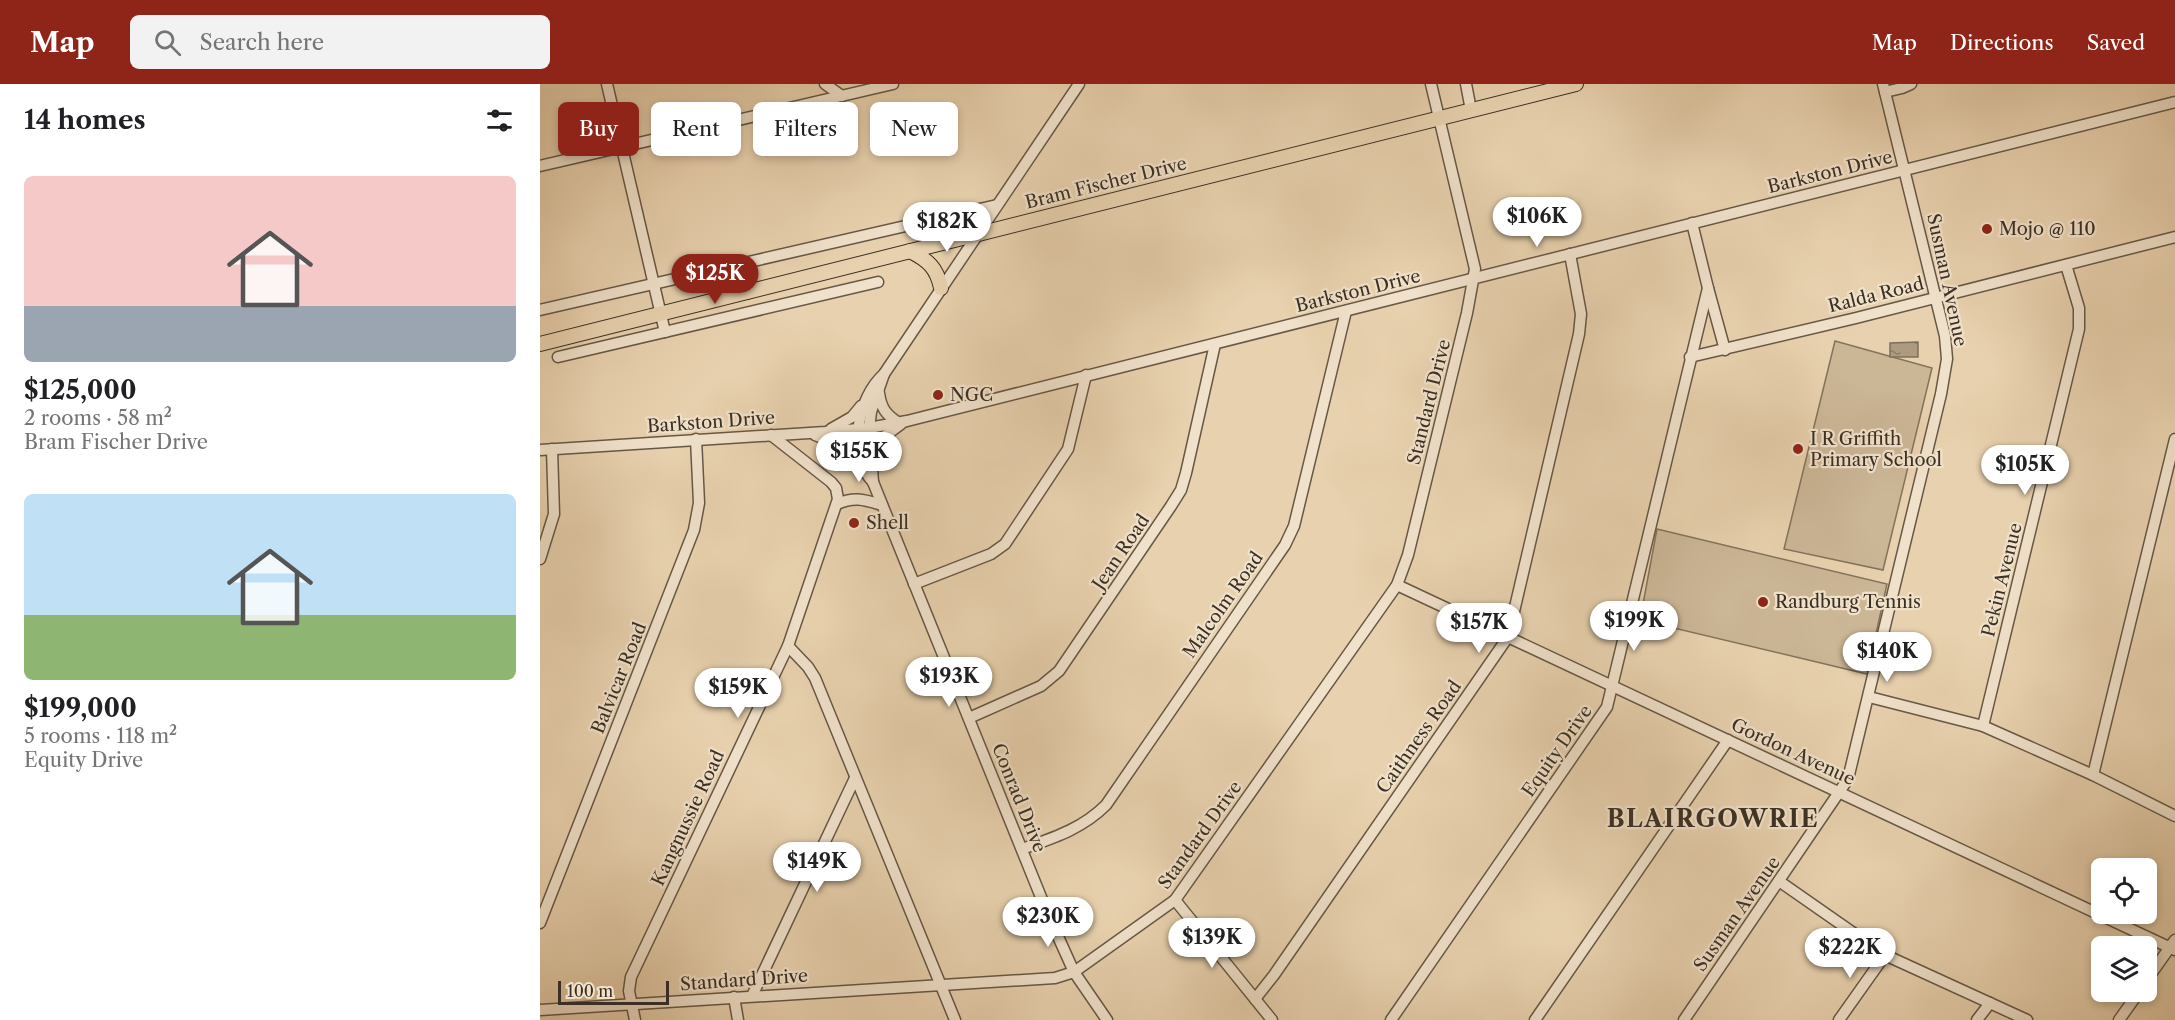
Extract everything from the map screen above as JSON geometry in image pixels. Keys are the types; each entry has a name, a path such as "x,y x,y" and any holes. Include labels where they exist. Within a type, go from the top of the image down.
{"main road":[{"name":"Bram Fischer Drive","path":"540,344 1576,84"},
{"path":"910,251 929,262 939,277 941,288"},
{"path":"710,272 747,292"}],"street":[{"path":"607,84 611,102"},
{"path":"825,84 842,96"},
{"path":"639,143 893,84"},
{"path":"825,432 852,417 872,386 884,374 1079,84"},
{"name":"Standard Drive","path":"540,1010 1055,978 1074,972 1175,900 1397,585 1408,555 1475,278 1474,260 1431,84"},
{"path":"1466,84 1471,110"},
{"path":"1886,87 1902,88 1911,84"},
{"name":"Susman Avenue","path":"1684,1020 1848,779 1945,372 1947,347 1886,87"},
{"name":"Barkston Drive","path":"540,450 825,432 903,422 2175,102"},
{"path":"540,166 583,156"},
{"path":"623,156 665,332"},
{"path":"540,310 997,205"},
{"name":"Equity Drive","path":"1692,223 1725,350"},
{"name":"Ralda Road","path":"1690,357 2175,237"},
{"name":"Caithness Road","path":"1255,999 1274,975 1508,637 1579,334 1581,314 1570,254"},
{"name":"Pekin Avenue","path":"1983,726 2079,328 2079,308 2066,265"},
{"path":"558,357 878,282"},
{"name":"Equity Drive","path":"1391,1020 1605,710 1708,288"},
{"name":"Malcolm Road","path":"1022,849 1076,828 1093,818 1106,805 1285,545 1294,526 1346,311"},
{"name":"Jean Road","path":"969,718 1041,686 1059,671 1172,506 1184,481 1215,344"},
{"path":"864,428 872,412 884,374"},
{"path":"914,584 985,557 1005,544 1068,449 1086,375"},
{"path":"870,447 903,422 886,414 880,403 879,393"},
{"path":"864,428 865,400"},
{"name":"Conrad Drive","path":"864,428 870,447 873,482 882,506 1022,849 1074,972 1107,1020"},
{"name":"Conrad Drive","path":"864,428 860,452 864,470 873,482"},
{"path":"808,433 843,446 864,470"},
{"path":"771,435 834,485 838,495 837,504 860,498 882,506"},
{"name":"Balvicar Road","path":"540,922 694,530 699,503 696,439"},
{"path":"2093,776 2175,440"},
{"path":"540,559 554,514 552,450"},
{"name":"Kangnussie Road","path":"634,1020 629,991 633,974 788,646 837,504"},
{"name":"Gordon Avenue","path":"1397,585 2173,946"},
{"path":"788,646 815,678 955,1020"},
{"path":"1869,697 1983,726 2175,816"},
{"path":"1535,1020 1728,740"},
{"path":"752,996 855,778"},
{"path":"1779,882 1885,955 2027,1020"},
{"path":"1175,900 1272,1020"},
{"path":"2157,967 2173,946"},
{"path":"1839,1020 1885,955"},
{"path":"734,997 738,1020"},
{"path":"2119,1020 2132,1002"},
{"path":"1977,1020 1990,1003"}],"shaded area":[{"path":"1835,341 1932,368 1883,570 1784,549"},
{"name":"Randburg Tennis","path":"1657,529 1887,584 1867,674 1640,620"}],"water":[{"path":"1918,342 1918,357 1890,357 1890,343"}],"place":[{"name":"Mojo @ 110","path":"1987,229"},
{"name":"NGC","path":"938,395"},
{"name":"I R Griffith Primary School","path":"1798,449"},
{"name":"Shell","path":"854,523"},
{"name":"Randburg Tennis","path":"1763,602"}],"district":[{"name":"BLAIRGOWRIE","path":"1713,818"}]}
